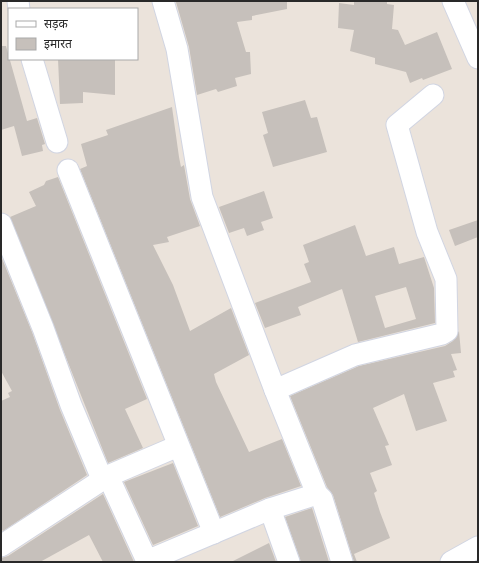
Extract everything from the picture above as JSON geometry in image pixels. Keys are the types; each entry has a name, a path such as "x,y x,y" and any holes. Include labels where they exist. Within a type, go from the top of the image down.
{"street":[{"path":"163,1 177,49 202,198 275,390 317,494 322,498 342,562"},
{"path":"453,1 478,58"},
{"path":"32,60 57,142"},
{"path":"275,390 356,355 442,334 447,331 446,279 426,232 397,125 432,95"},
{"path":"68,170 214,533"},
{"path":"1,224 43,328 71,405 102,479 178,446"},
{"path":"108,476 147,561 270,509 317,494"},
{"path":"1,546 108,476"},
{"path":"270,509 289,562"},
{"path":"452,562 478,547"}],"building":[{"path":"287,1 287,9 252,16 252,20 237,22 246,52 250,52 251,74 235,78 237,86 218,92 216,89 197,95 189,47 176,2"},
{"path":"354,1 387,1 387,4 394,5 392,29 398,30 405,45 437,32 452,69 423,80 422,78 410,83 406,72 375,64 375,58 350,51 354,30 338,28 339,3 354,5"},
{"path":"1,46 6,46 8,60 10,60 27,121 37,118 45,144 42,145 43,151 22,156 14,126 1,130"},
{"path":"58,60 115,60 115,95 83,92 83,103 60,104"},
{"path":"305,100 311,118 317,117 327,152 273,167 263,135 268,133 262,112"},
{"path":"172,107 181,167 184,165 190,199 200,226 167,237 169,242 153,245 173,285 190,331 231,308 249,355 214,374 216,382 249,452 282,439 301,486 265,498 220,517 80,169 87,166 81,144 108,135 106,130"},
{"path":"58,177 147,399 125,409 143,448 108,463 10,217 36,206 29,192 44,185 46,181"},
{"path":"264,191 273,218 261,222 264,230 247,236 244,228 229,233 219,207"},
{"path":"478,220 478,237 455,246 449,230"},
{"path":"355,225 366,256 394,247 399,264 424,257 434,288 435,323 358,342 342,289 298,307 301,315 265,328 255,303 311,282 304,264 309,262 303,245","holes":["406,287 416,319 385,328 375,296"]},
{"path":"1,256 32,332 60,410 87,475 3,531 1,528 1,401 10,397 8,393 12,391 1,371"},
{"path":"459,331 461,353 451,354 457,370 453,371 455,377 433,383 447,421 416,431 404,394 373,408 389,445 385,446 392,465 370,473 377,491 374,493 390,538 354,554 357,562 354,562 333,495 327,487 290,396 359,366 445,346 453,341"},
{"path":"173,463 198,526 153,545 124,482"},
{"path":"103,494 134,562 103,562 89,535 40,562 1,562 1,558 8,556"},
{"path":"312,508 329,562 301,562 285,517"},
{"path":"269,543 276,562 231,562"}]}
